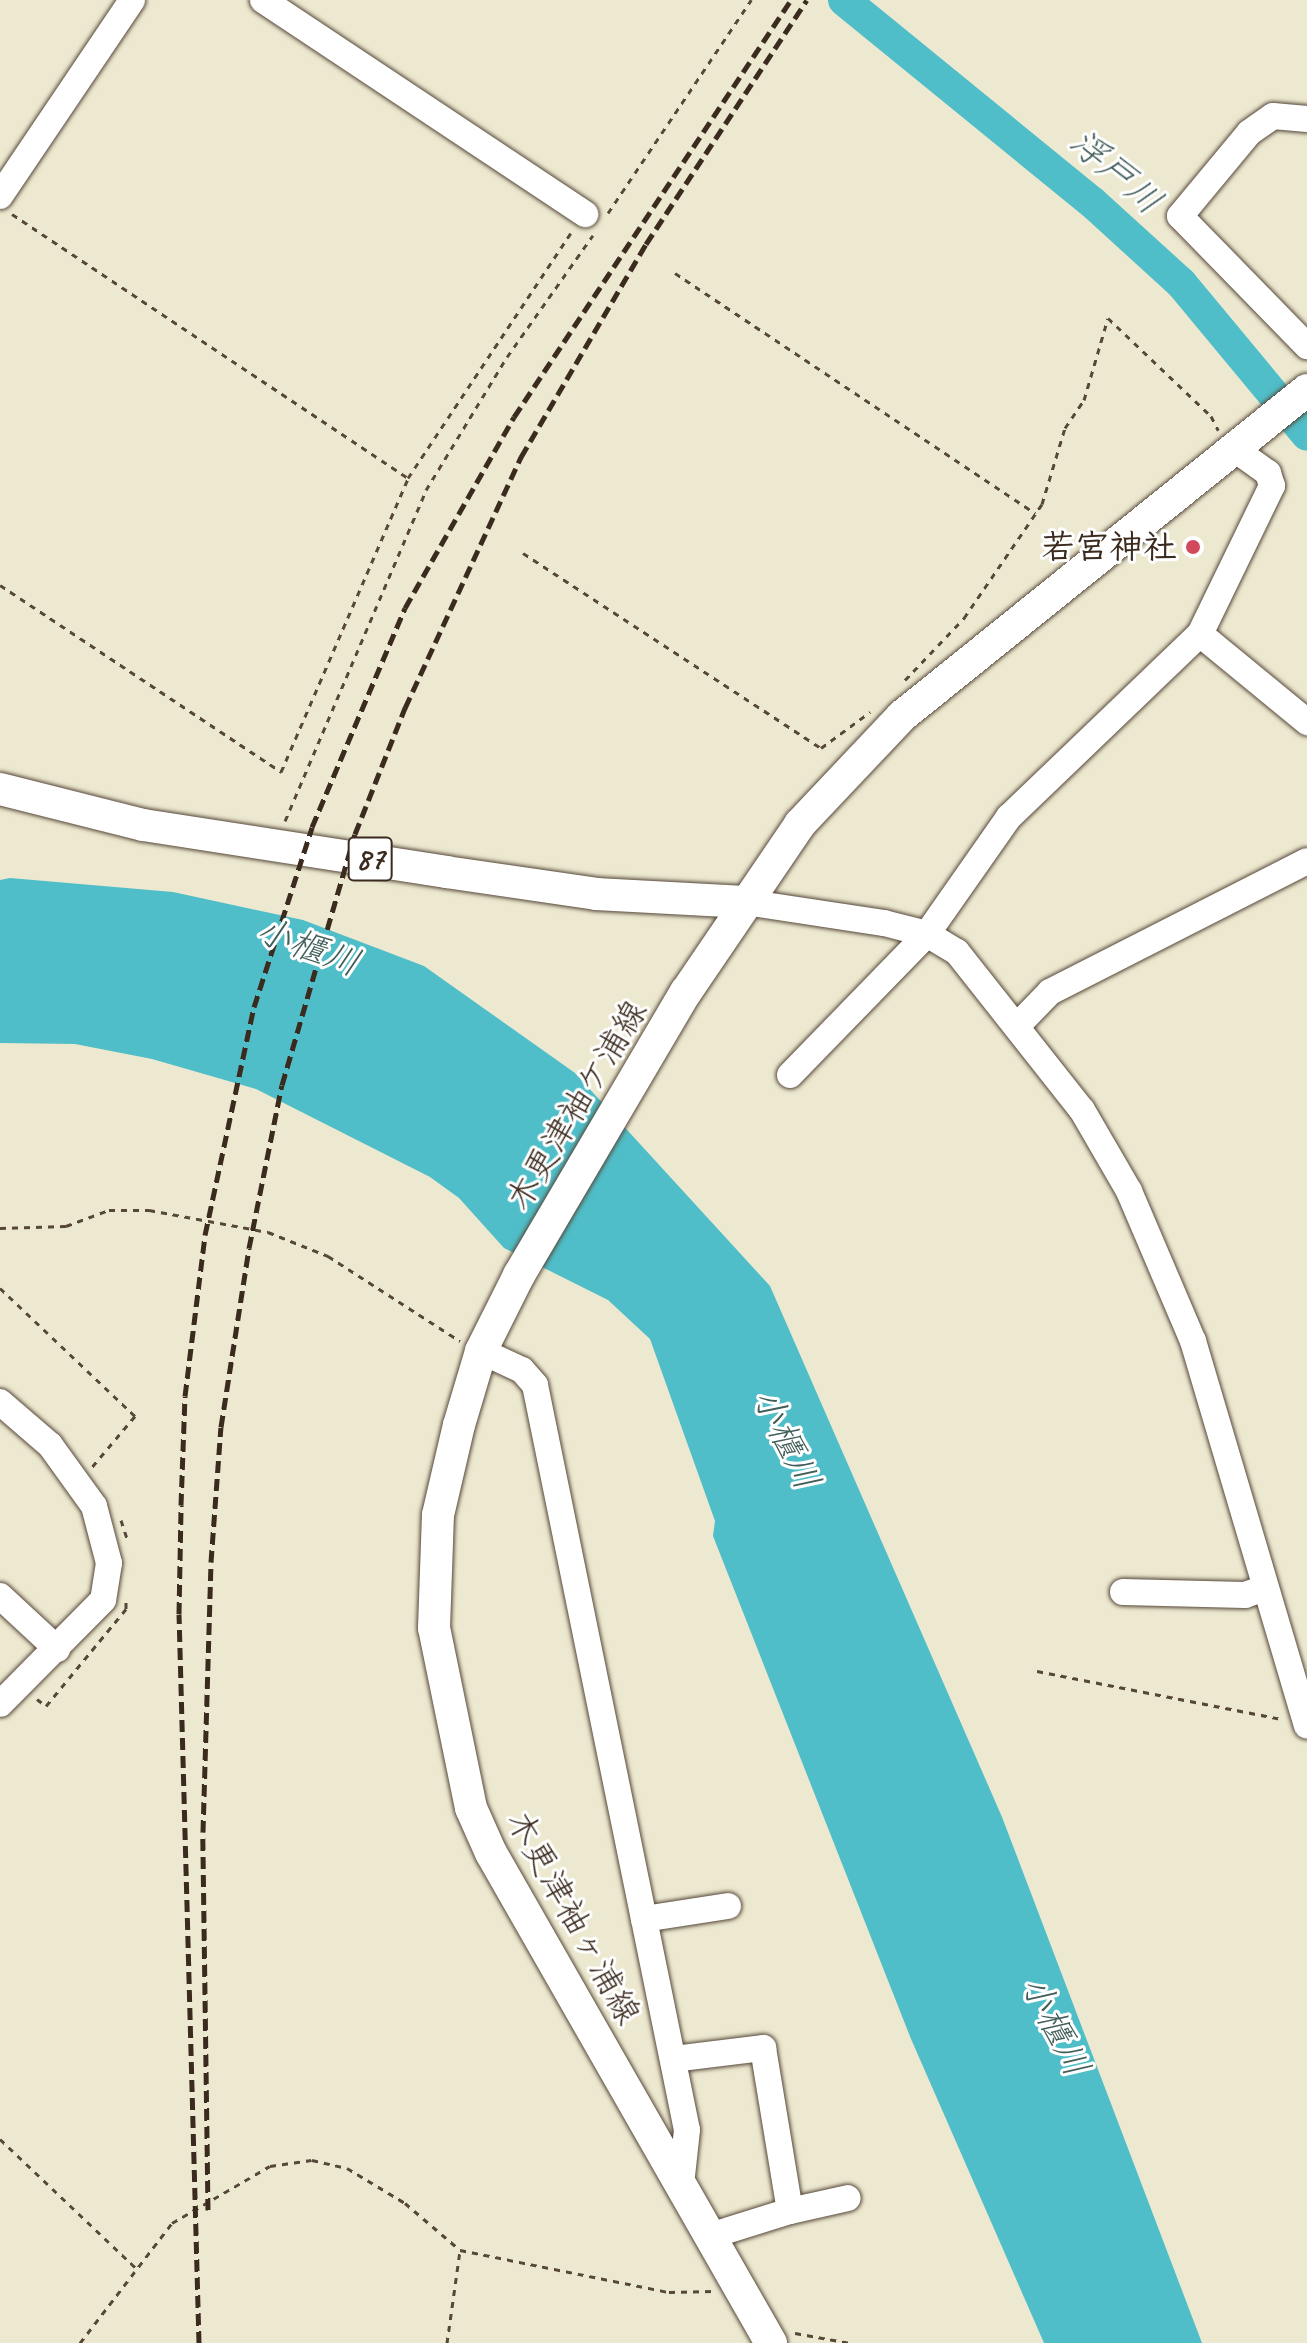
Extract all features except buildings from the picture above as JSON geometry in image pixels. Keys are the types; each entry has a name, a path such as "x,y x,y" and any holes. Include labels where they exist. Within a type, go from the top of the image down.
{"main road":[{"name":"木更津袖ケ浦線","path":"481,1351 527,1261 745,902 800,824 902,716 1307,390"},
{"name":"87","path":"0,789 143,825 596,894 745,902"},
{"name":"木更津袖ヶ浦線","path":"481,1351 438,1515 434,1582 442,1679 471,1808 491,1853 767,2336"}],"street":[{"path":"0,196 132,0"},
{"path":"263,0 596,219"},
{"path":"1307,119 1273,116 1249,133 1180,216 1307,346"},
{"path":"790,1075 927,934 1009,817 1200,634 1272,486 1268,473 1233,448"},
{"path":"1200,634 1307,722"},
{"path":"1018,1025 1050,992 1307,861"},
{"path":"745,902 927,934 957,952 1018,1025 1082,1110 1129,1191 1193,1341 1307,1725"},
{"path":"481,1351 522,1370 535,1385 687,2130 681,2185"},
{"path":"0,1402 50,1445 94,1506 109,1563 103,1600 0,1704"},
{"path":"1123,1592 1245,1595 1264,1588"},
{"path":"0,1596 57,1649"},
{"path":"644,1919 728,1906"},
{"path":"673,2059 763,2048 790,2211"},
{"path":"710,2236 790,2211 848,2198"}],"path":[{"path":"276,843 426,490 596,219 751,0"},
{"path":"0,206 408,478"},
{"path":"0,585 281,772 408,478 464,388 596,219"},
{"path":"675,273 1035,513"},
{"path":"904,681 964,618 1035,513 1065,428 1084,400 1108,318 1211,416 1233,448"},
{"path":"523,553 821,748 871,711"},
{"path":"0,1228 66,1226 109,1210 149,1210 268,1232 328,1256 481,1351"},
{"path":"1037,1671 1307,1725"},
{"path":"0,2139 136,2268"},
{"path":"80,2343 172,2223 270,2166 312,2160 347,2168 405,2203 460,2250 669,2292 741,2290"},
{"path":"447,2343 460,2250"},
{"path":"767,2336 850,2343"}],"water":[{"name":"小櫃川","path":"10,878 173,892 303,920 424,966 575,1073 770,1286 1002,1817 1202,2343 1044,2343 911,2039 713,1536 715,1521 650,1339 608,1300 504,1248 459,1198 430,1177 256,1089 152,1059 75,1044 0,1043 0,880"}],"waterway":[{"name":"浮戸川","path":"844,0 1093,203 1181,283 1307,435"}],"railway":[{"path":"199,2343 179,1614 185,1396 205,1235 254,1007 312,827 405,608 514,417 791,0"},
{"path":"208,2210 203,1832 211,1562 221,1427 249,1248 282,1085 355,834 405,708 521,457 646,244 807,0"}],"place":[{"name":"若宮神社","path":"1193,547"}]}
